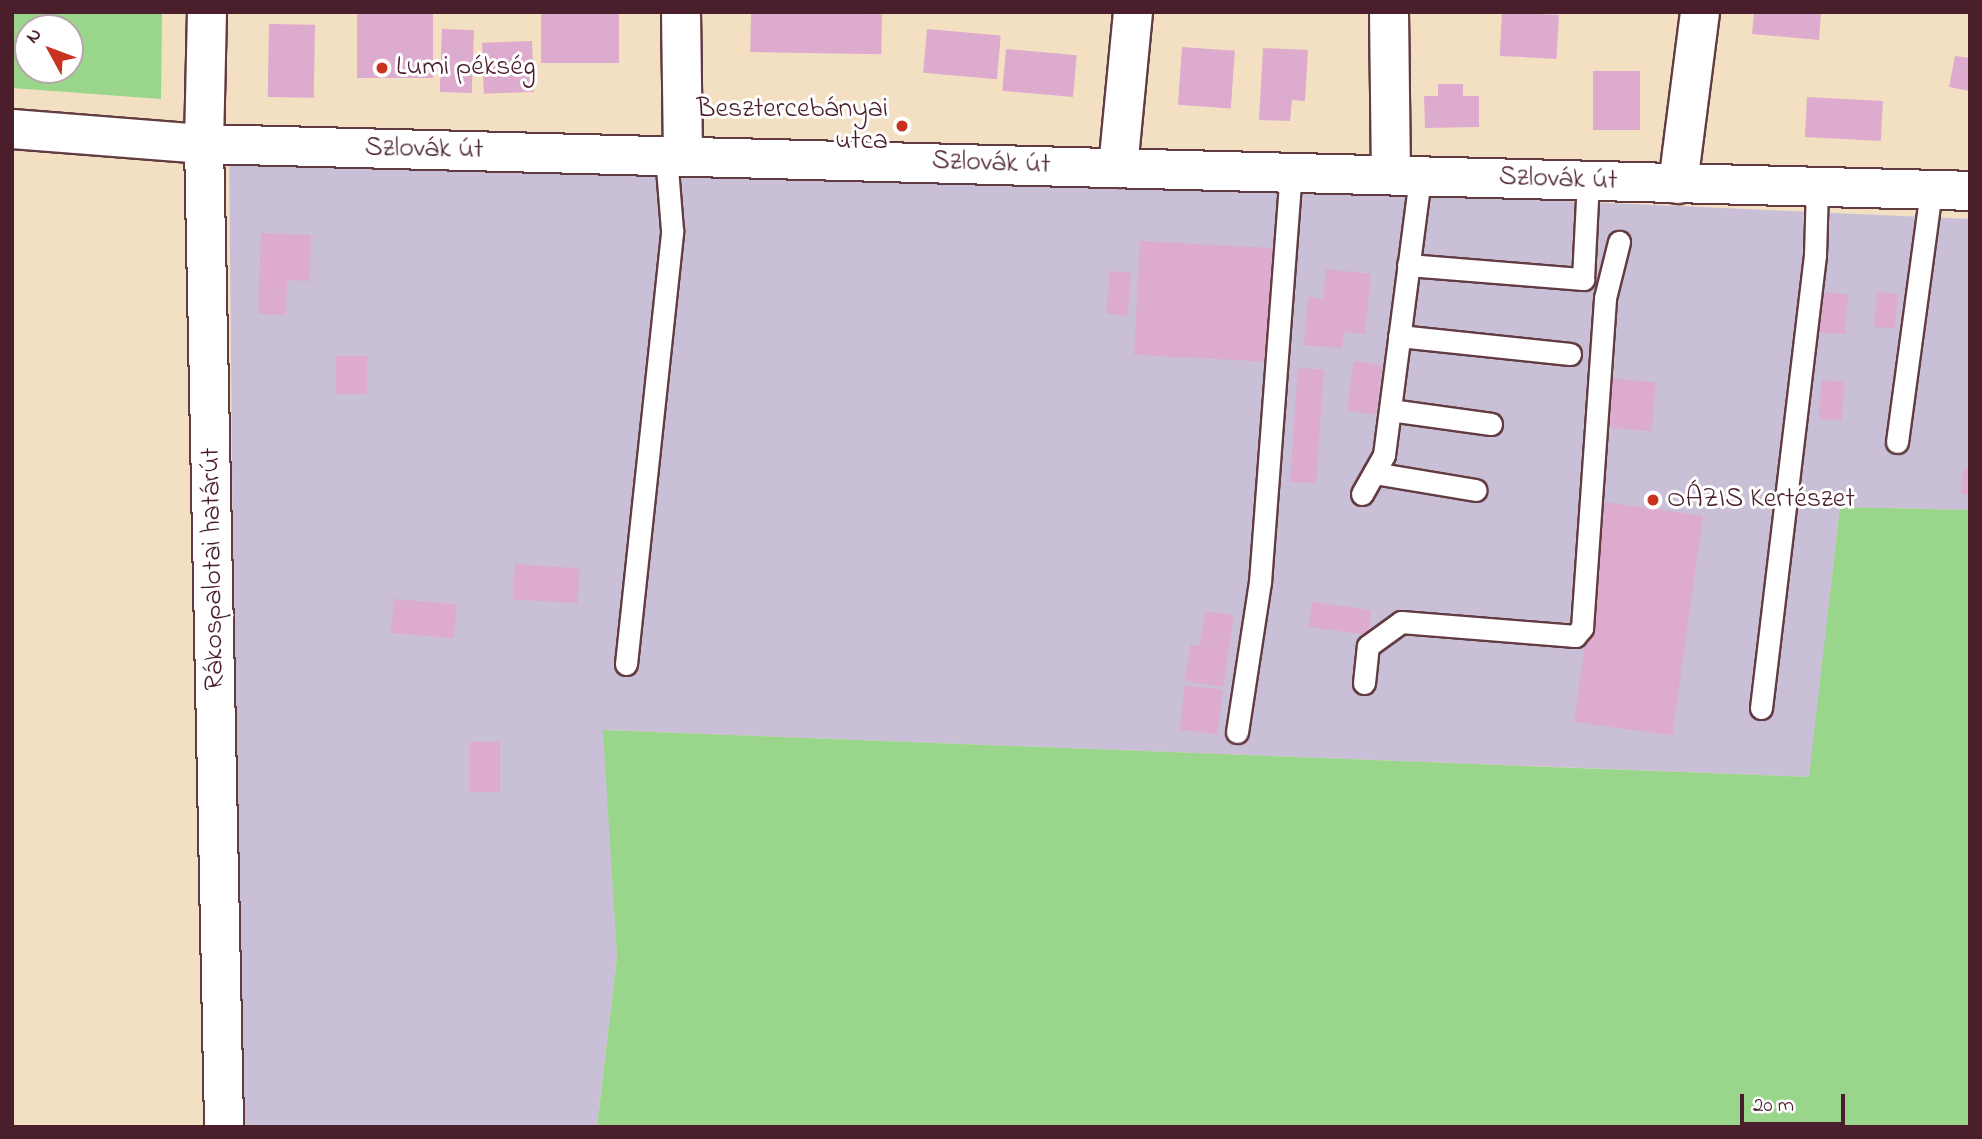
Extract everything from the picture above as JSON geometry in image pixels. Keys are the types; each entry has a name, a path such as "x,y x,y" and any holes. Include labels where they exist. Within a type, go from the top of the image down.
{"street":[{"name":"Rákospalotai határút","path":"207,12 204,144 225,1127"},
{"path":"674,155 681,12"},
{"path":"1118,168 1133,12"},
{"path":"1389,12 1406,175"},
{"path":"1678,184 1700,12"},
{"name":"Szlovák út","path":"12,129 204,144 1970,191"}],"lane":[{"path":"626,664 672,230 674,155"},
{"path":"1237,732 1260,582 1291,172"},
{"path":"1362,494 1384,455 1408,265 1406,175"},
{"path":"1408,265 1583,279 1588,181"},
{"path":"1761,708 1815,255 1817,186"},
{"path":"1896,442 1931,190"},
{"path":"1364,683 1368,646 1401,622 1575,636 1582,628 1605,298 1619,242"},
{"path":"1399,336 1570,354"},
{"path":"1390,410 1491,424"},
{"path":"1374,472 1476,490"}],"shaded area":[{"path":"229,142 1970,219 1970,510 1840,507 1810,777 604,730 617,957 597,1127 243,1127 237,1008"}],"green space":[{"path":"12,12 162,12 161,99 12,88"},
{"path":"1840,507 1970,510 1970,1127 597,1127 617,957 603,730 1809,777"}],"building":[{"path":"357,12 433,12 433,78 357,78"},
{"path":"541,12 619,12 619,63 541,63"},
{"path":"751,12 882,14 881,54 750,52"},
{"path":"1502,12 1559,15 1557,59 1500,56"},
{"path":"1754,12 1821,12 1819,40 1752,34"},
{"path":"269,24 315,25 314,98 268,97"},
{"path":"442,29 474,30 472,93 440,92"},
{"path":"927,29 1001,35 997,79 923,73"},
{"path":"532,41 534,92 484,94 482,43"},
{"path":"1182,47 1235,51 1231,109 1178,105"},
{"path":"1263,48 1308,50 1305,101 1292,100 1290,121 1259,120"},
{"path":"1006,49 1077,55 1073,97 1002,91"},
{"path":"1955,56 1970,58 1970,91 1949,87"},
{"path":"1593,71 1640,71 1640,130 1593,130"},
{"path":"1438,84 1463,84 1463,96 1479,96 1479,127 1425,128 1424,96 1438,96"},
{"path":"1807,97 1883,101 1881,141 1805,137"},
{"path":"261,233 311,235 310,281 287,280 286,315 258,314"},
{"path":"1140,241 1273,248 1267,362 1134,355"},
{"path":"1326,269 1371,274 1365,334 1344,332 1342,348 1304,345 1308,297 1323,299"},
{"path":"1110,271 1131,273 1127,316 1106,314"},
{"path":"1817,292 1848,294 1845,334 1814,332"},
{"path":"1877,292 1898,294 1895,329 1874,327"},
{"path":"336,356 367,356 367,394 336,394"},
{"path":"1354,361 1383,365 1376,415 1347,411"},
{"path":"1298,368 1324,370 1316,484 1290,482"},
{"path":"1606,378 1656,382 1652,431 1602,427"},
{"path":"1822,380 1845,382 1842,421 1819,419"},
{"path":"1963,469 1970,469 1970,494 1961,494"},
{"path":"1605,502 1703,516 1672,736 1574,722"},
{"path":"515,564 580,569 577,603 513,599"},
{"path":"394,599 457,604 454,638 391,633"},
{"path":"1312,602 1371,610 1368,635 1309,627"},
{"path":"1205,611 1234,615 1223,687 1185,681 1191,644 1200,646"},
{"path":"1185,685 1223,690 1217,734 1180,730"},
{"path":"470,742 500,742 500,792 470,792"}],"place":[{"name":"Lumi pékség","path":"382,68"},
{"name":"Besztercebányai utca","path":"902,126"},
{"name":"OÁZIS Kertészet","path":"1653,500"}]}
